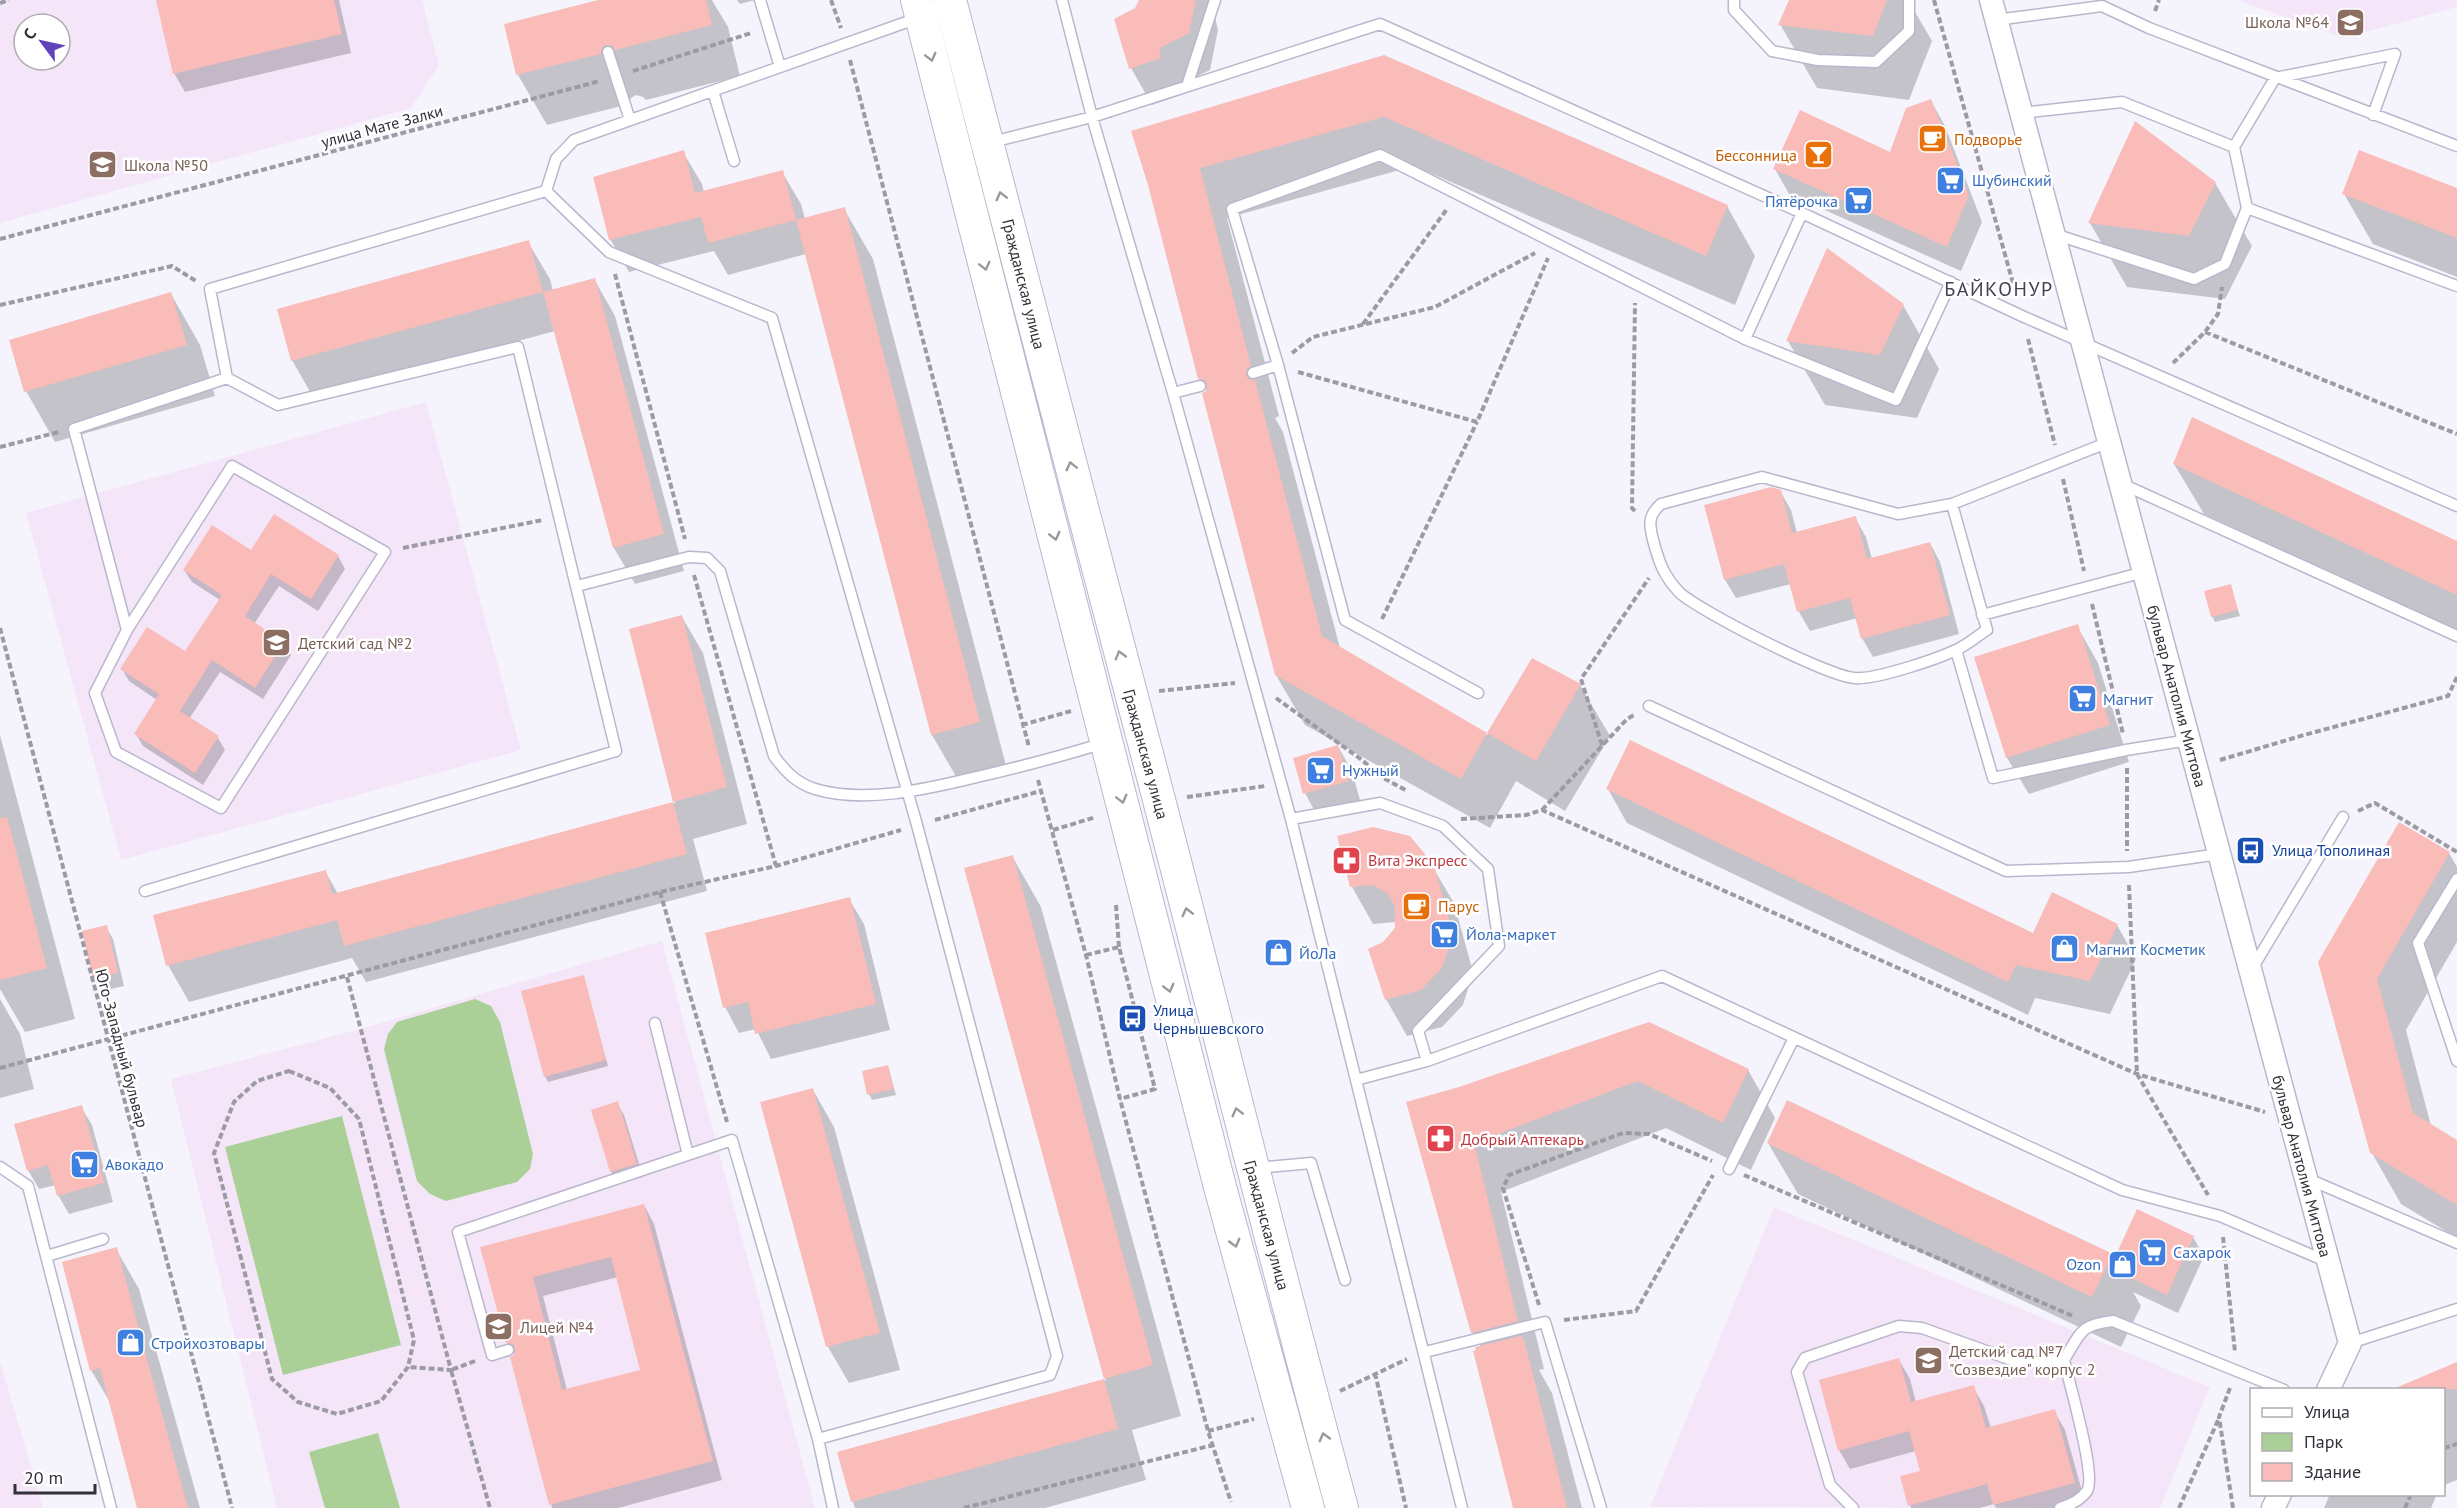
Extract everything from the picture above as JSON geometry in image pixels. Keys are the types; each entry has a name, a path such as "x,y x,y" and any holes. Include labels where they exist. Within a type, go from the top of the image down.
{"main road":[{"name":"Гражданская улица","path":"950,0 1107,609 1141,732 1251,1168 1341,1501"},
{"name":"Гражданская улица","path":"919,9 1300,1506"},
{"path":"1107,742 1141,732"},
{"path":"1300,1506 1341,1501"}],"street":[{"name":"бульвар Анатолия Миттова","path":"1994,10 2350,1343"},
{"path":"2328,1388 2350,1343"}],"lane":[{"path":"760,0 780,67"},
{"path":"1062,0 1092,117 1173,393 1291,819 1462,1508"},
{"path":"1187,86 1215,0"},
{"path":"1734,0 1734,10 1772,51 1818,60 1876,62 1909,31 1909,0"},
{"path":"1994,10 2102,6 2148,28 2457,146"},
{"path":"546,191 556,159 574,140 780,67 919,9"},
{"path":"988,143 1092,117 1380,24 1803,213 2082,342 2457,506"},
{"path":"608,52 630,120"},
{"path":"2053,234 2194,279 2224,264 2247,208 2235,147 2276,78 2395,54 2373,115"},
{"path":"713,90 734,161"},
{"path":"2021,113 2122,102 2235,147"},
{"path":"1478,693 1345,620 1278,365 1232,209 1380,156 1745,339 1896,400 1951,282"},
{"path":"228,378 210,289 546,191"},
{"path":"546,191 609,252 772,318 917,825 1057,1356 1050,1375 818,1439"},
{"path":"2247,208 2457,286"},
{"path":"1745,339 1803,213"},
{"path":"127,630 74,429 228,378 278,405 518,347 616,751 145,891"},
{"path":"1253,373 1278,365"},
{"path":"1173,393 1200,386"},
{"path":"1952,504 1987,630 1956,650 1885,674 1855,679 1832,673 1704,611 1680,593 1660,569 1648,524 1653,511 1661,504 1762,477 1898,514 1952,504 2109,442"},
{"path":"232,466 385,552 221,808 116,752 95,693 127,630 232,466"},
{"path":"2120,483 2457,636"},
{"path":"577,586 689,557 707,558 720,572 774,756 789,776 815,789 850,794 908,793 1034,764 1107,742"},
{"path":"1982,615 2144,573"},
{"path":"1956,650 1993,778 2126,750 2189,740"},
{"path":"1649,706 2006,871 2128,867 2219,854"},
{"path":"1291,819 1380,803 1443,826 1488,869 1499,946 1418,1031 1427,1061"},
{"path":"2251,971 2343,817"},
{"path":"2457,879 2418,943 2457,1061"},
{"path":"1356,1080 1427,1061 1662,976 2122,1190 2220,1216 2328,1262"},
{"path":"655,1023 688,1155"},
{"path":"1729,1169 1794,1038"},
{"path":"508,1350 492,1355 458,1232 732,1140 818,1439 834,1508"},
{"path":"1251,1168 1311,1163 1345,1280"},
{"path":"0,1167 28,1186 111,1508"},
{"path":"2306,1178 2457,1243"},
{"path":"47,1256 103,1239"},
{"path":"2350,1343 2457,1309"},
{"path":"2060,1508 2073,1504 2088,1490 2091,1472 2064,1360 2080,1334 2091,1323 2113,1321 2281,1388"},
{"path":"1425,1352 1545,1322 1600,1508"},
{"path":"1853,1508 1830,1485 1797,1372 1805,1358 1899,1326 1922,1328 2020,1363 2064,1360"}],"path":[{"path":"0,3 9,0"},
{"path":"831,0 842,32"},
{"name":"улица Мате Залки","path":"0,239 616,76 768,28"},
{"path":"849,56 1031,755"},
{"path":"1363,325 1458,195"},
{"path":"1278,365 1313,337 1435,307 1554,243"},
{"path":"1374,636 1477,422 1554,243"},
{"path":"2159,376 2205,332 2218,314 2224,264"},
{"path":"0,305 172,266 210,289"},
{"path":"1635,284 1632,508 1648,524"},
{"path":"2205,332 2457,434"},
{"path":"1278,365 1323,380 1477,422"},
{"path":"0,447 74,429"},
{"path":"385,552 559,517"},
{"path":"1602,745 1581,679 1647,580 1660,569"},
{"name":"Юго-Западный бульвар","path":"0,628 232,1508"},
{"path":"2196,767 2448,696 2457,677"},
{"path":"1150,692 1252,681 1362,760 1380,776 1410,792"},
{"path":"1459,819 1526,815 1542,810 1627,719 1649,706"},
{"path":"1022,724 1079,708"},
{"path":"1037,776 1086,955 1120,1099 1208,1431 1231,1502"},
{"path":"1179,798 1281,784"},
{"path":"0,1068 660,892 776,866 1041,791"},
{"path":"2343,817 2375,803 2457,852"},
{"path":"1542,810 2137,1074 2290,1119"},
{"path":"1053,830 1101,816"},
{"path":"660,892 732,1140"},
{"path":"1116,903 1119,946 1155,1089 1120,1099"},
{"path":"1086,955 1119,946"},
{"path":"346,977 490,1508"},
{"path":"289,1071 330,1088 359,1119 414,1340 408,1367 381,1401 337,1414 298,1402 272,1378 214,1153 234,1102 257,1081 289,1071"},
{"path":"1718,1164 1636,1311 1545,1322 1503,1188 1509,1175 1623,1133 1649,1134 2091,1323"},
{"path":"1332,1395 1425,1352"},
{"path":"408,1367 451,1370 492,1355"},
{"path":"1376,1373 1406,1508"},
{"path":"1208,1431 1265,1416"},
{"path":"2179,1508 2219,1417"},
{"path":"964,1508 1213,1445"}],"shaded area":[{"name":"Школа №50","path":"0,0 422,0 439,65 411,108 0,223"},
{"name":"Школа №64","path":"2237,0 2457,0 2457,7 2344,38"},
{"name":"Детский сад №2","path":"426,402 521,750 121,860 26,513"},
{"name":"Лицей №4","path":"662,941 815,1508 277,1508 171,1079 360,1029"},
{"name":"Детский сад №7 \"Созвездие\" корпус 2","path":"1774,1207 2210,1387 2160,1508 1650,1507"},
{"path":"0,1361 43,1508 0,1508"}],"green space":[{"path":"475,999 491,1006 500,1022 533,1154 530,1169 517,1182 446,1201 430,1194 417,1181 384,1049 388,1034 397,1022"},
{"path":"342,1116 401,1345 283,1375 225,1147"},
{"path":"378,1433 400,1508 325,1508 309,1452"}],"building":[{"path":"156,0 334,0 342,34 173,74"},
{"path":"598,0 706,0 712,25 615,50 613,46 606,45 602,47 601,54 516,75 504,24"},
{"path":"1139,0 1196,0 1189,33 1159,48 1161,58 1129,69 1114,19 1135,8"},
{"path":"1789,0 1887,0 1873,36 1778,25"},
{"path":"1384,55 1728,205 1706,256 1384,117 1200,168 1251,366 1247,368 1246,375 1248,379 1255,380 1322,636 1487,733 1461,779 1275,675 1202,393 1206,391 1207,385 1205,380 1198,379 1148,185 1131,131"},
{"path":"1931,99 1969,195 1947,247 1773,169 1800,110 1890,152 1906,108"},
{"path":"2135,121 2216,182 2189,236 2088,223"},
{"path":"684,150 695,193 783,170 796,220 708,243 701,217 609,240 593,177"},
{"path":"2359,150 2457,188 2457,238 2342,194"},
{"path":"845,207 980,722 931,735 796,220"},
{"path":"529,240 543,292 291,361 277,309"},
{"path":"1827,248 1904,304 1880,355 1786,341"},
{"path":"595,278 664,534 613,548 543,292"},
{"path":"171,292 187,345 24,392 9,340"},
{"path":"2192,417 2457,541 2457,595 2173,464"},
{"path":"1771,487 1781,490 1792,533 1856,516 1867,559 1930,542 1950,615 1861,639 1850,598 1797,612 1784,564 1724,580 1704,505"},
{"path":"274,514 339,555 311,599 271,574 245,616 284,642 255,688 212,660 180,711 219,736 195,773 134,734 159,694 120,669 147,627 185,651 222,595 183,570 212,525 251,550"},
{"path":"2231,584 2238,610 2211,617 2204,591"},
{"path":"682,615 727,787 673,802 629,629"},
{"path":"2078,624 2110,725 2006,758 1974,657"},
{"path":"1532,658 1581,684 1536,761 1487,733"},
{"path":"1630,740 2033,933 2052,892 2118,924 2090,981 2016,965 2008,982 1606,789"},
{"name":"Нужный","path":"1338,745 1349,781 1303,794 1293,758"},
{"path":"673,802 687,854 344,946 337,920 166,966 153,915 326,870 332,894"},
{"path":"7,817 47,968 0,980 0,818"},
{"path":"2399,822 2450,852 2377,979 2413,1113 2457,1140 2457,1205 2370,1153 2318,962"},
{"path":"1373,827 1410,836 1434,865 1453,935 1442,968 1421,990 1385,1000 1368,949 1383,942 1395,928 1395,907 1387,893 1372,885 1350,887 1337,836"},
{"path":"1013,855 1153,1365 1104,1379 964,868"},
{"path":"850,897 876,1004 755,1034 748,1002 723,1008 705,933"},
{"path":"107,925 118,973 93,979 82,931"},
{"path":"584,975 606,1060 544,1077 521,991"},
{"path":"1649,1022 1749,1069 1723,1123 1638,1081 1474,1143 1518,1321 1471,1333 1406,1102 1459,1087"},
{"path":"888,1065 894,1089 867,1095 862,1071"},
{"path":"813,1088 880,1333 826,1347 760,1102"},
{"path":"1787,1100 2113,1254 2092,1297 1767,1143"},
{"path":"618,1101 637,1164 610,1172 591,1110"},
{"path":"82,1105 104,1183 57,1196 48,1165 27,1171 14,1124"},
{"path":"644,1204 713,1461 549,1505 510,1357 514,1355 515,1348 513,1344 506,1343 480,1247","holes":["611,1257 640,1370 562,1390 533,1277"]},
{"name":"Сахарок","path":"2137,1209 2194,1236 2167,1295 2110,1268"},
{"path":"117,1247 188,1508 137,1508 100,1368 90,1371 62,1262"},
{"path":"1521,1336 1524,1340 1567,1508 1513,1508 1473,1351 1476,1350 1475,1347"},
{"path":"1899,1358 1911,1402 1974,1385 1986,1428 2055,1409 2075,1483 1993,1505 1987,1484 1908,1506 1900,1476 1920,1471 1909,1431 1838,1451 1819,1380"},
{"path":"2457,1362 2457,1389 2395,1388"},
{"path":"1104,1379 1118,1429 851,1502 837,1452"}],"place":[{"name":"Школа №64","path":"2350,22"},
{"name":"Подворье","path":"1933,139"},
{"name":"Бессонница","path":"1818,155"},
{"name":"Школа №50","path":"103,165"},
{"name":"Шубинский","path":"1951,180"},
{"name":"Пятёрочка","path":"1859,201"},
{"name":"Детский сад №2","path":"277,643"},
{"name":"Магнит","path":"2082,699"},
{"name":"Нужный","path":"1321,770"},
{"name":"Улица Тополиная","path":"2251,850"},
{"name":"Вита Экспресс","path":"1347,860"},
{"name":"Парус","path":"1417,906"},
{"name":"Йола-маркет","path":"1445,934"},
{"name":"Магнит Косметик","path":"2065,949"},
{"name":"ЙоЛа","path":"1278,953"},
{"name":"Улица Чернышевского","path":"1132,1019"},
{"name":"Добрый Аптекарь","path":"1440,1139"},
{"name":"Авокадо","path":"84,1164"},
{"name":"Сахарок","path":"2152,1252"},
{"name":"Ozon","path":"2122,1264"},
{"name":"Лицей №4","path":"499,1327"},
{"name":"Стройхозтовары","path":"130,1343"},
{"name":"Детский сад №7 \"Созвездие\" корпус 2","path":"1928,1360"}],"district":[{"name":"БАЙКОНУР","path":"1999,289"}]}
